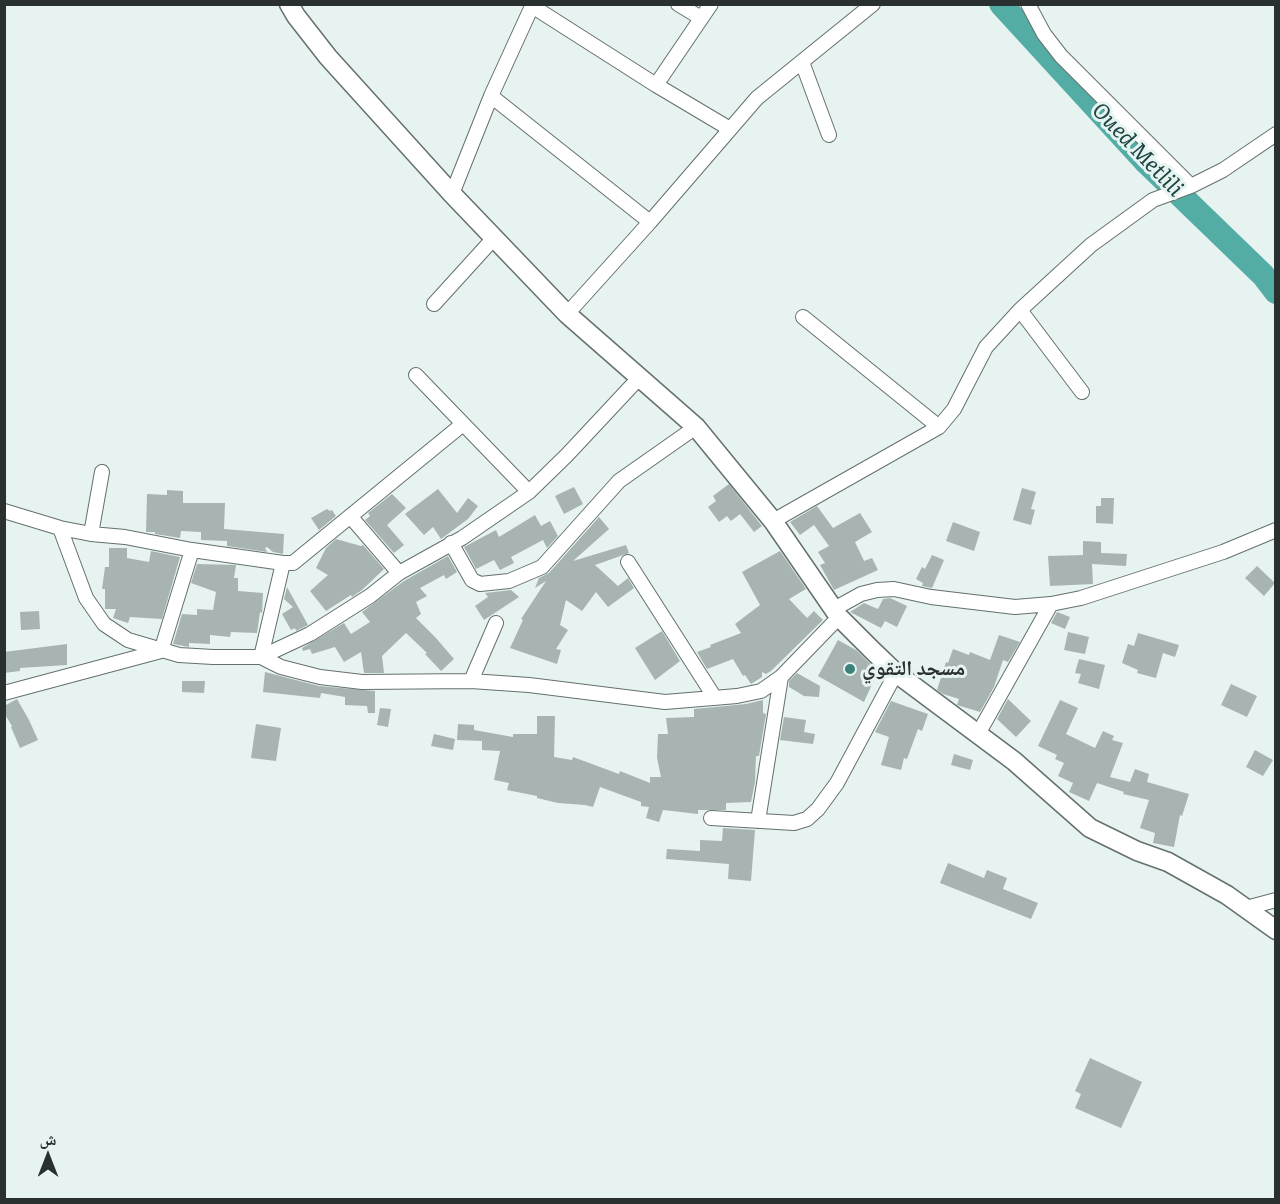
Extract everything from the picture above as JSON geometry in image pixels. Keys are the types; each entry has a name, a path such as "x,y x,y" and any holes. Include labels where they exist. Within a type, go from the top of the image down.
{"main road":[{"path":"289,4 328,57 452,194 567,314 696,427 773,521 836,613 896,673 1014,761 1090,828 1137,851 1168,862 1227,895 1275,930"}],"street":[{"path":"678,4 701,18"},
{"path":"656,85 711,4"},
{"path":"567,314 757,98 873,4"},
{"path":"1028,4 1044,34 1061,56 1191,186"},
{"path":"452,194 491,96 532,5 656,85 730,129"},
{"path":"802,62 829,135"},
{"path":"491,96 650,222"},
{"path":"773,521 939,427 954,409 986,347 1020,310 1091,245 1153,200 1191,186 1223,170 1275,134"},
{"path":"434,304 494,238"},
{"path":"1020,310 1082,392"},
{"path":"803,317 939,427"},
{"path":"416,375 529,492"},
{"path":"60,528 87,598 104,624 128,640 179,655 261,657 310,634 370,596 399,573 451,543 529,492 639,378"},
{"path":"4,511 60,528 91,534 125,537 192,550 283,563 293,562 463,424"},
{"path":"451,543 472,580 480,584 509,581 542,567 619,481 696,427"},
{"path":"91,534 102,472"},
{"path":"350,516 399,573"},
{"path":"261,657 281,667 320,677 362,682 471,681 529,685 665,702 715,698 761,692 781,677 836,613 861,594 894,589 931,597 1015,608 1051,604 1081,598 1212,555 1275,530"},
{"path":"161,651 192,550"},
{"path":"628,562 715,698"},
{"path":"261,657 283,563"},
{"path":"978,734 1051,604"},
{"path":"471,681 496,623"},
{"path":"4,693 161,651"},
{"path":"711,818 794,823 807,819 818,809 837,783 896,673"},
{"path":"758,821 781,677"},
{"path":"1246,908 1275,900"}],"building":[{"path":"729,484 762,526 754,532 740,514 731,521 727,516 719,522 708,507 716,501 713,496"},
{"path":"574,487 583,504 564,514 555,496"},
{"path":"1022,488 1036,492 1031,509 1035,510 1031,525 1013,520"},
{"path":"438,489 457,513 468,498 478,506 468,519 441,539 433,527 424,535 405,514"},
{"path":"167,490 183,491 183,503 225,503 224,529 284,534 283,554 273,552 267,547 265,548 267,552 227,546 227,541 201,540 201,532 181,531 180,538 146,532 147,494 167,495"},
{"path":"392,494 406,508 387,525 404,545 394,553 365,520 370,516 368,513"},
{"path":"1101,498 1114,498 1113,524 1096,523 1096,506 1101,506"},
{"path":"817,506 833,528 860,513 872,532 855,542 864,561 872,558 878,570 834,590 820,565 825,563 818,552 829,546 814,525 800,535 790,522"},
{"path":"327,509 332,510 336,516 319,530 311,518"},
{"path":"535,515 541,526 550,521 558,536 547,548 543,540 511,557 514,563 500,570 494,560 476,569 464,547 496,530 499,537"},
{"path":"599,517 609,529 573,561 626,545 629,553 595,565 618,586 628,578 634,588 608,607 596,592 582,611 566,600 560,625 568,630 556,649 561,650 557,664 510,648 523,620 521,619 546,581 535,588 539,578 549,573"},
{"path":"953,522 980,532 974,551 946,541"},
{"path":"336,539 363,545 384,569 362,590 326,611 310,591 328,575 316,568 326,548"},
{"path":"1083,541 1101,542 1101,553 1127,554 1126,566 1092,564 1093,584 1050,586 1048,556 1083,555"},
{"path":"109,548 127,548 127,558 149,562 151,551 180,557 162,619 130,617 128,623 113,618 116,609 105,609 105,589 102,589 105,567 109,567"},
{"path":"780,551 806,589 789,599 807,618 814,611 823,620 771,671 766,674 762,672 762,677 751,684 745,675 743,676 733,659 707,669 697,652 741,633 735,624 760,605 742,572"},
{"path":"932,555 944,560 932,588 922,586 923,583 916,579 922,567 925,569"},
{"path":"448,556 457,572 446,579 444,575 420,588 427,596 416,602 421,614 416,618 454,659 441,671 425,654 427,653 406,633 382,656 384,673 364,673 361,652 344,662 335,647 312,654 310,649 303,651 302,648 344,623 351,634 370,622 362,612 404,581"},
{"path":"197,564 236,565 234,578 238,578 238,591 263,593 262,613 260,612 257,633 231,632 230,637 210,635 210,644 189,643 189,647 173,644 182,614 197,615 197,609 213,610 216,592 191,583"},
{"path":"1257,566 1275,583 1264,596 1245,578"},
{"path":"287,587 308,625 296,631 295,628 291,630 282,614 293,607 284,599"},
{"path":"511,590 519,597 484,620 475,606 488,597 485,593"},
{"path":"890,598 907,606 897,627 885,621 881,628 850,612 864,603 878,609 883,599"},
{"path":"39,611 40,629 21,630 20,612"},
{"path":"1057,612 1070,617 1065,629 1051,623"},
{"path":"662,631 680,661 655,680 635,648"},
{"path":"1068,632 1089,637 1085,654 1064,650"},
{"path":"1138,633 1179,645 1175,657 1163,653 1156,678 1137,673 1138,670 1122,663 1128,644 1134,646"},
{"path":"999,635 1020,642 1008,662 1003,660 994,687 980,712 957,705 959,699 937,690 953,649 969,655 970,652 990,660"},
{"name":"مسجد التقوي","path":"838,640 856,650 878,671 864,702 818,676"},
{"path":"67,644 67,665 20,668 20,671 4,673 4,652"},
{"path":"1079,659 1105,665 1099,689 1078,683 1081,674 1075,673"},
{"path":"265,672 319,686 375,691 375,713 368,713 367,706 345,705 345,697 321,693 320,698 263,692"},
{"path":"797,673 820,686 819,697 804,696 789,687 789,681"},
{"path":"182,681 205,681 204,693 182,692"},
{"path":"1231,684 1257,696 1247,717 1221,705"},
{"path":"17,699 38,740 20,748 12,726 4,713 4,706"},
{"path":"1008,699 1031,721 1016,737 997,719"},
{"path":"763,700 763,713 766,714 759,756 756,756 755,782 751,802 726,803 726,810 698,810 698,814 663,810 659,822 646,818 649,807 641,806 641,802 600,787 593,807 558,803 507,790 509,783 494,780 500,751 482,750 482,741 457,740 458,724 474,725 474,730 513,737 513,734 537,734 537,716 555,716 554,757 572,760 573,757 650,783 650,777 661,777 657,758 658,734 668,734 666,718 694,717 694,709"},
{"path":"1060,700 1078,708 1066,734 1095,748 1103,731 1114,736 1112,740 1123,743 1110,777 1130,782 1135,769 1149,774 1147,782 1189,794 1182,816 1180,815 1174,847 1153,843 1155,833 1140,828 1149,800 1123,794 1124,792 1097,783 1089,801 1069,792 1073,783 1058,776 1064,763 1055,759 1057,755 1038,746"},
{"path":"891,701 928,714 922,731 918,729 907,759 904,758 901,770 881,765 889,737 875,732"},
{"path":"380,708 391,709 388,727 377,725"},
{"path":"784,717 806,720 804,732 815,734 813,744 780,740"},
{"path":"256,724 281,728 276,761 251,758"},
{"path":"434,734 455,739 453,750 431,746"},
{"path":"1255,750 1273,760 1263,776 1246,767"},
{"path":"954,754 973,760 970,770 951,765"},
{"path":"723,828 755,830 751,881 728,879 729,864 666,859 667,849 700,851 700,840 722,841"},
{"path":"948,863 984,878 987,870 1007,878 1003,889 1038,903 1031,919 940,883"},
{"path":"1090,1058 1142,1082 1121,1128 1075,1108 1081,1094 1075,1091"}],"waterway":[{"name":"Oued Metlili","path":"1001,4 1144,160 1263,275 1276,292"}],"place":[{"name":"مسجد التقوي","path":"850,669"}]}
